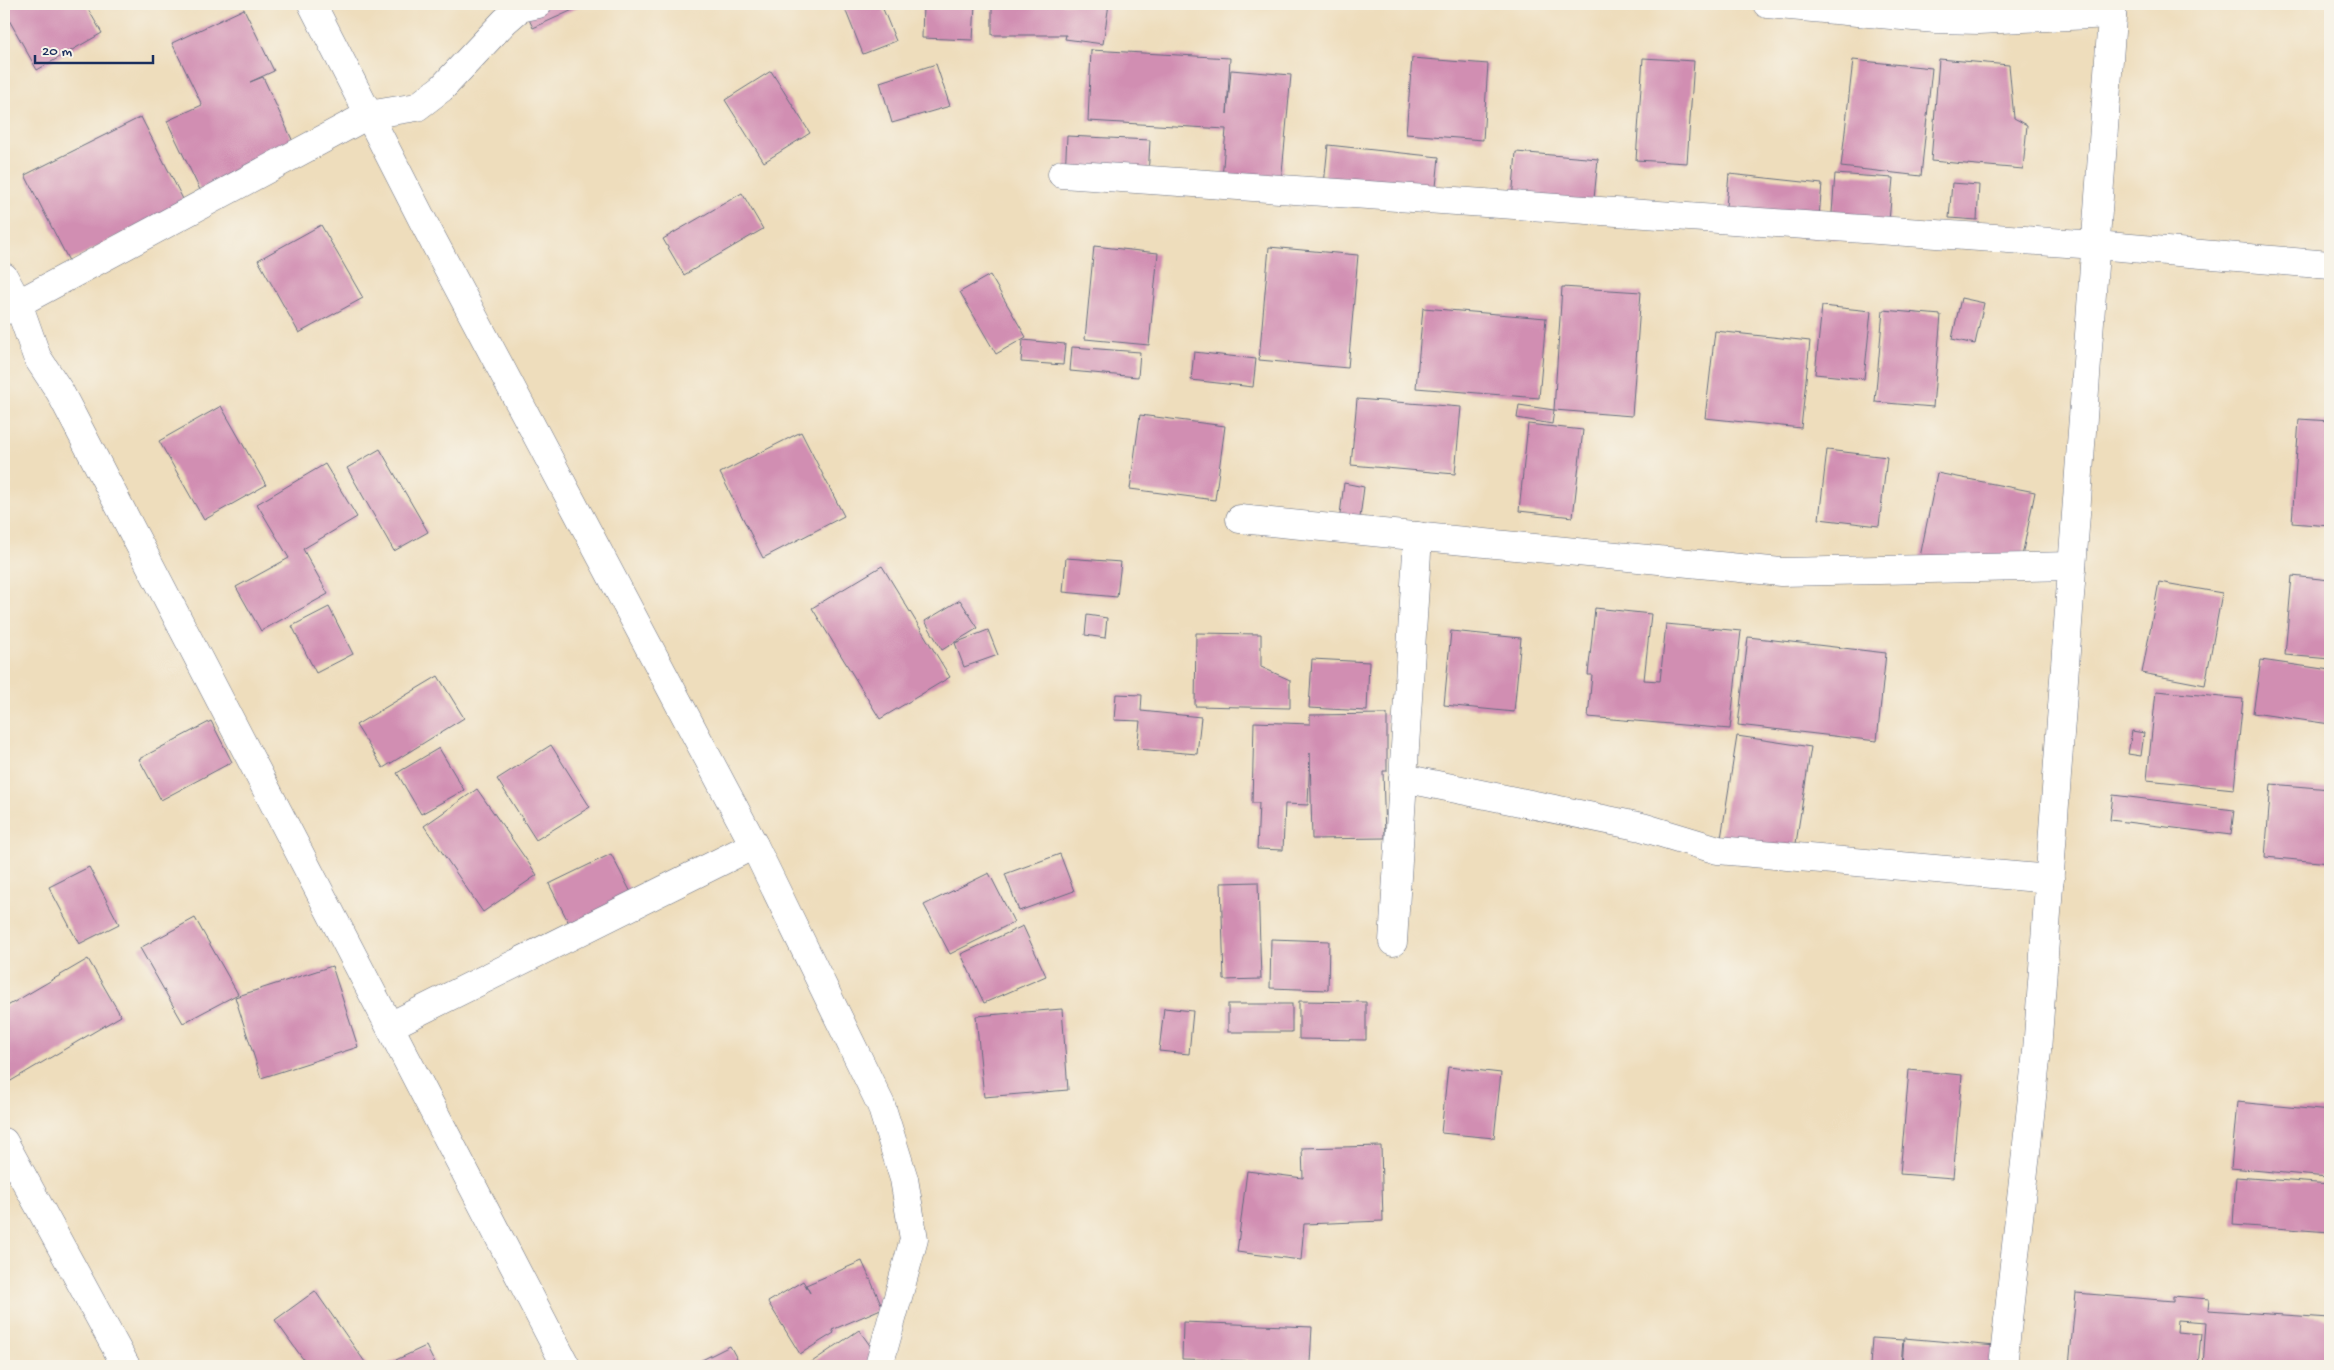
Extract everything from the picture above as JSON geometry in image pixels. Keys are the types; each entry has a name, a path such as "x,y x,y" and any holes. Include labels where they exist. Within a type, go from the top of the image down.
{"street":[{"path":"312,4 368,115 754,845 881,1105 904,1179 914,1239 879,1366"},
{"path":"11,307 368,115 417,107 442,88 505,21 520,8 538,4"},
{"path":"1768,4 1936,19 1979,20 2112,9 2037,1051 2003,1366"},
{"path":"1062,174 2096,245 2330,265"},
{"path":"4,277 11,307 36,357 60,392 566,1366"},
{"path":"1240,520 1781,572 2072,566"},
{"path":"1393,942 1418,536"},
{"path":"1403,778 1642,827 1718,850 2050,879"},
{"path":"390,1026 754,845"},
{"path":"4,1142 126,1366"}],"building":[{"path":"4,4 85,4 102,33 37,70 4,11"},
{"path":"522,4 586,4 533,28"},
{"path":"843,4 881,4 896,41 863,54"},
{"path":"923,4 975,4 973,40 922,38"},
{"path":"992,4 1109,4 1103,44 1065,39 1066,35 992,35"},
{"path":"244,9 274,71 250,82 263,77 295,146 200,190 167,121 202,105 172,43"},
{"path":"1091,50 1230,58 1227,114 1231,70 1291,75 1281,184 1222,179 1226,129 1088,121"},
{"path":"1412,58 1488,64 1483,140 1406,134"},
{"path":"1643,58 1694,61 1687,163 1636,160"},
{"path":"1939,59 2009,65 2014,118 2027,125 2023,169 1931,161"},
{"path":"1853,60 1932,68 1921,176 1841,167"},
{"path":"936,64 950,106 892,123 880,82"},
{"path":"771,71 810,133 764,162 725,100"},
{"path":"141,117 185,203 69,261 25,175"},
{"path":"1067,136 1150,140 1148,178 1065,174"},
{"path":"1328,145 1439,157 1434,207 1323,195"},
{"path":"1516,152 1598,159 1592,219 1511,212"},
{"path":"1729,174 1822,184 1817,238 1724,228"},
{"path":"1835,174 1893,178 1887,243 1830,238"},
{"path":"1952,183 1979,185 1977,220 1949,218"},
{"path":"742,193 763,229 684,275 663,239"},
{"path":"321,225 363,298 299,333 258,260"},
{"path":"1094,246 1158,253 1149,345 1085,339"},
{"path":"1269,247 1358,255 1348,368 1259,360"},
{"path":"990,275 1026,337 996,354 960,292"},
{"path":"1562,287 1641,292 1632,416 1554,410"},
{"path":"1961,298 1984,303 1975,344 1952,339"},
{"path":"1822,306 1871,311 1864,379 1815,374"},
{"path":"1423,308 1546,318 1539,398 1416,388"},
{"path":"1883,310 1941,315 1933,407 1875,402"},
{"path":"1715,331 1810,341 1801,428 1705,418"},
{"path":"1023,340 1065,344 1063,365 1021,362"},
{"path":"1072,347 1140,352 1138,377 1070,371"},
{"path":"1194,352 1256,359 1253,387 1191,380"},
{"path":"1357,399 1461,407 1455,474 1351,465"},
{"path":"1519,405 1554,410 1552,424 1517,418"},
{"path":"221,406 266,485 204,520 159,441"},
{"path":"1140,415 1225,426 1215,500 1130,489"},
{"path":"2299,419 2330,421 2330,526 2292,523"},
{"path":"1528,424 1583,430 1573,517 1519,511"},
{"path":"801,432 844,516 763,558 720,473"},
{"path":"380,449 428,532 394,551 347,468"},
{"path":"1827,450 1887,457 1879,526 1819,519"},
{"path":"325,464 357,517 303,549 328,594 261,631 236,587 289,558 257,504"},
{"path":"1937,473 2035,492 2018,576 1920,557"},
{"path":"1344,483 1364,487 1357,541 1337,538"},
{"path":"1066,558 1121,562 1117,597 1063,592"},
{"path":"882,566 950,677 880,719 812,608"},
{"path":"2292,576 2330,580 2330,659 2285,655"},
{"path":"2159,582 2222,593 2205,685 2142,673"},
{"path":"960,600 978,628 942,650 925,621"},
{"path":"329,607 353,654 316,673 292,626"},
{"path":"1595,608 1651,614 1644,680 1660,681 1666,624 1741,631 1730,729 1588,717 1592,675 1588,675"},
{"path":"1087,615 1107,618 1105,638 1085,635"},
{"path":"988,630 998,655 964,667 955,643"},
{"path":"1451,631 1521,638 1514,712 1444,705"},
{"path":"1196,633 1261,634 1261,667 1290,680 1290,708 1195,706"},
{"path":"1748,637 1886,653 1877,741 1738,725"},
{"path":"1312,659 1369,662 1367,711 1309,708"},
{"path":"2261,660 2330,670 2330,724 2253,713"},
{"path":"438,676 464,718 383,768 356,725"},
{"path":"2156,691 2243,699 2234,789 2147,780"},
{"path":"1116,694 1142,695 1141,711 1201,717 1197,754 1137,749 1140,721 1114,720"},
{"path":"1387,714 1387,771 1383,771 1385,838 1312,839 1310,753 1308,805 1285,804 1283,850 1257,849 1259,803 1252,803 1254,722 1310,724 1310,715"},
{"path":"211,721 232,762 161,800 139,759"},
{"path":"2132,731 2144,733 2141,756 2128,754"},
{"path":"1737,736 1811,747 1794,856 1720,845"},
{"path":"551,745 590,807 536,840 497,779"},
{"path":"439,748 464,790 421,814 397,773"},
{"path":"2271,784 2330,789 2330,863 2265,857"},
{"path":"477,789 537,875 483,912 424,826"},
{"path":"2113,795 2234,810 2231,835 2110,820"},
{"path":"611,854 637,904 575,935 549,884"},
{"path":"1060,854 1074,891 1019,911 1005,874"},
{"path":"89,867 119,924 79,944 49,887"},
{"path":"989,873 1014,922 950,954 924,905"},
{"path":"1258,882 1261,979 1224,980 1221,883"},
{"path":"195,918 238,994 183,1023 140,948"},
{"path":"1023,926 1046,976 984,1003 961,954"},
{"path":"1271,939 1329,941 1328,990 1270,988"},
{"path":"88,959 121,1016 9,1082 4,1073 4,1008"},
{"path":"332,966 358,1047 261,1078 235,997"},
{"path":"1299,1001 1366,1002 1366,1040 1299,1039"},
{"path":"1228,1004 1292,1004 1292,1032 1228,1032"},
{"path":"1164,1008 1193,1011 1189,1054 1159,1051"},
{"path":"1062,1009 1068,1090 984,1097 976,1016"},
{"path":"1448,1067 1501,1073 1494,1138 1441,1133"},
{"path":"1909,1070 1962,1075 1953,1178 1900,1174"},
{"path":"2237,1102 2330,1111 2327,1177 2231,1168"},
{"path":"1381,1146 1383,1221 1304,1224 1301,1260 1237,1252 1247,1171 1303,1178 1302,1148"},
{"path":"2236,1177 2330,1184 2330,1232 2233,1225"},
{"path":"862,1261 883,1308 832,1330 834,1333 800,1354 768,1302 803,1281 810,1293 806,1285"},
{"path":"315,1291 366,1366 308,1366 275,1320"},
{"path":"2076,1293 2173,1301 2173,1296 2209,1299 2208,1310 2330,1318 2330,1366 2203,1366 2206,1322 2178,1320 2177,1332 2201,1334 2198,1366 2069,1366"},
{"path":"1183,1322 1312,1327 1310,1363 1182,1359"},
{"path":"859,1330 881,1361 873,1366 806,1366"},
{"path":"1872,1338 1903,1340 1901,1366 1870,1366"},
{"path":"1904,1338 1996,1346 1994,1366 1902,1366"},
{"path":"426,1346 436,1366 383,1366"},
{"path":"730,1346 741,1366 690,1366"}]}
